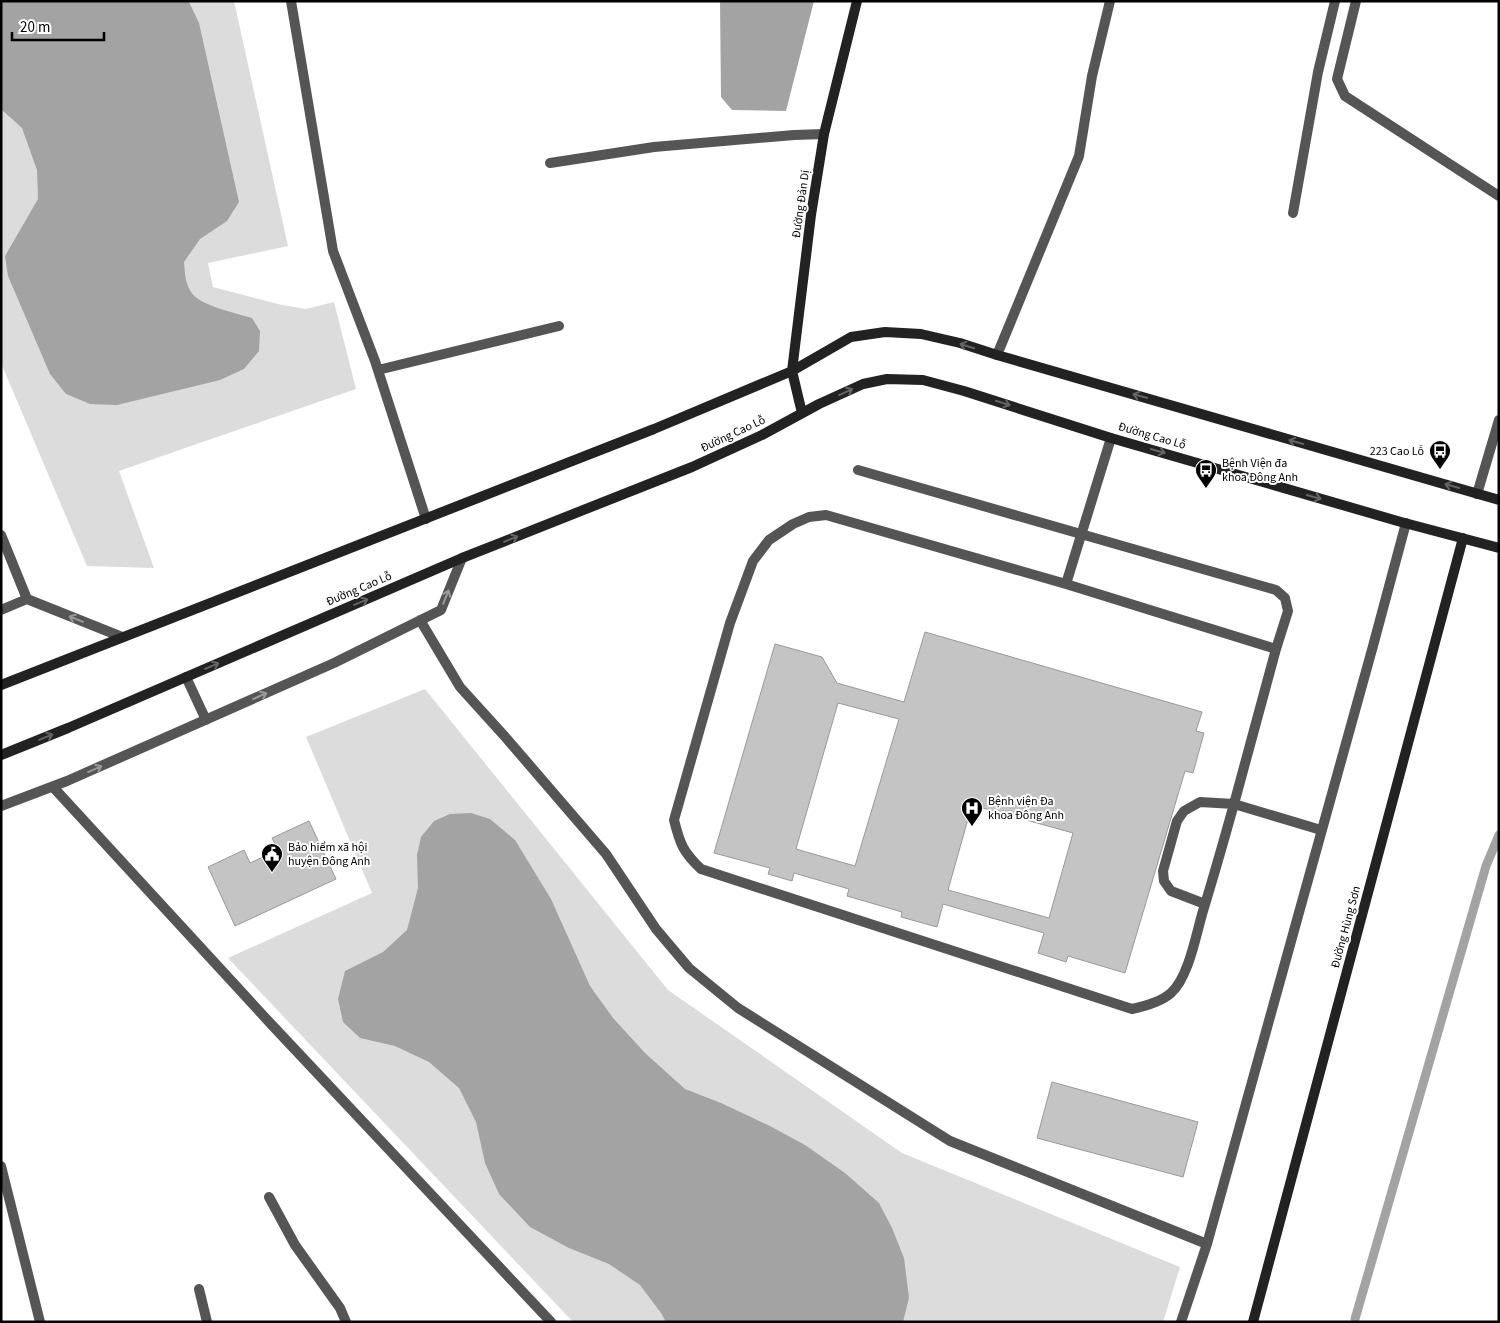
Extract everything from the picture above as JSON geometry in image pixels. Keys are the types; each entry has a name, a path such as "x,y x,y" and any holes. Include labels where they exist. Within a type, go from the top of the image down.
{"main road":[{"name":"Đường Đản Dị","path":"802,413 792,370 811,215 824,134 857,1"},
{"path":"1,685 654,429 792,370 851,337 885,332 921,334 960,343 1499,500"},
{"name":"Đường Cao Lỗ","path":"1,755 68,728 462,558 692,467 762,435 802,413 863,384 887,378 923,380 964,391 1111,438 1499,548"},
{"name":"Đường Hùng Sơn","path":"1253,1322 1463,538"}],"street":[{"path":"291,1 333,250 378,370 426,519"},
{"path":"997,355 1079,156 1092,76 1110,1"},
{"path":"1293,213 1318,72 1335,1"},
{"path":"1356,1 1337,79 1345,96 1499,196"},
{"path":"550,164 654,148 824,134"},
{"path":"378,370 558,326"},
{"path":"1477,494 1499,420"},
{"path":"1066,584 1111,438"},
{"path":"858,470 1276,590 1285,598 1288,611 1187,967 1181,981 1171,994 1150,1005 1132,1009 701,869 688,858 679,840 674,820 720,660 753,560 769,540 792,524 809,517 826,515 1066,584 1276,649"},
{"path":"1181,1322 1207,1244 1406,523"},
{"path":"1,535 27,599"},
{"path":"1,806 54,787 334,663 441,610 462,558"},
{"path":"1,610 27,599 122,637"},
{"path":"420,620 460,687 606,854 656,930 689,968 738,1008 950,1141 1207,1244"},
{"path":"186,677 206,720"},
{"path":"54,787 271,1024 551,1322"},
{"path":"1205,904 1171,891 1164,881 1163,871 1174,830 1177,821 1184,811 1200,802 1234,804 1321,830"},
{"path":"1,1166 40,1322"},
{"path":"269,1197 295,1245 340,1308 346,1322"},
{"path":"199,1289 207,1322"}],"shaded area":[{"path":"1,1 234,1 288,246 208,263 213,287 282,305 306,309 334,302 356,389 119,471 154,568 87,566 1,363"},
{"path":"1,1 189,2 199,23 239,202 227,221 200,239 184,262 186,277 191,292 202,301 252,318 260,331 259,351 244,369 220,380 117,405 90,404 66,394 50,374 8,276 5,256 38,199 37,170 22,128 1,109"},
{"path":"720,1 814,1 786,111 732,110 721,97"},
{"path":"425,689 668,990 902,1153 1180,1267 1163,1322 573,1322 228,958 372,893 306,737"},
{"path":"471,813 490,819 515,840 551,899 590,986 613,1018 645,1053 685,1089 721,1103 805,1145 845,1173 879,1203 904,1258 909,1298 903,1322 666,1322 640,1285 609,1264 569,1248 530,1227 499,1194 485,1163 476,1122 459,1088 429,1062 395,1046 360,1038 343,1022 338,999 345,971 383,952 407,930 418,888 417,855 421,837 434,821 450,814"}],"building":[{"path":"925,632 1202,712 1196,731 1204,733 1193,773 1185,771 1125,973 1068,956 1066,962 1038,953 1044,933 943,904 937,927 901,917 902,912 847,896 849,889 794,873 792,881 768,874 770,868 714,853 775,644 822,657 837,683 904,702","holes":["838,703 899,719 855,866 796,849","972,805 1073,833 1049,918 948,890"]},
{"name":"Bảo hiểm xã hội huyện Đông Anh","path":"309,821 336,879 235,926 208,867 244,850 250,863 278,850 272,838"},
{"path":"1052,1082 1198,1122 1183,1177 1037,1138"}],"waterway":[{"path":"1355,1319 1486,866 1499,835"}],"place":[{"name":"223 Cao Lỗ","path":"1440,470"},
{"name":"Bệnh Viện đa khoa Đông Anh","path":"1206,489"},
{"name":"Bệnh viện Đa khoa Đông Anh","path":"972,827"},
{"name":"Bảo hiểm xã hội huyện Đông Anh","path":"272,873"}]}
